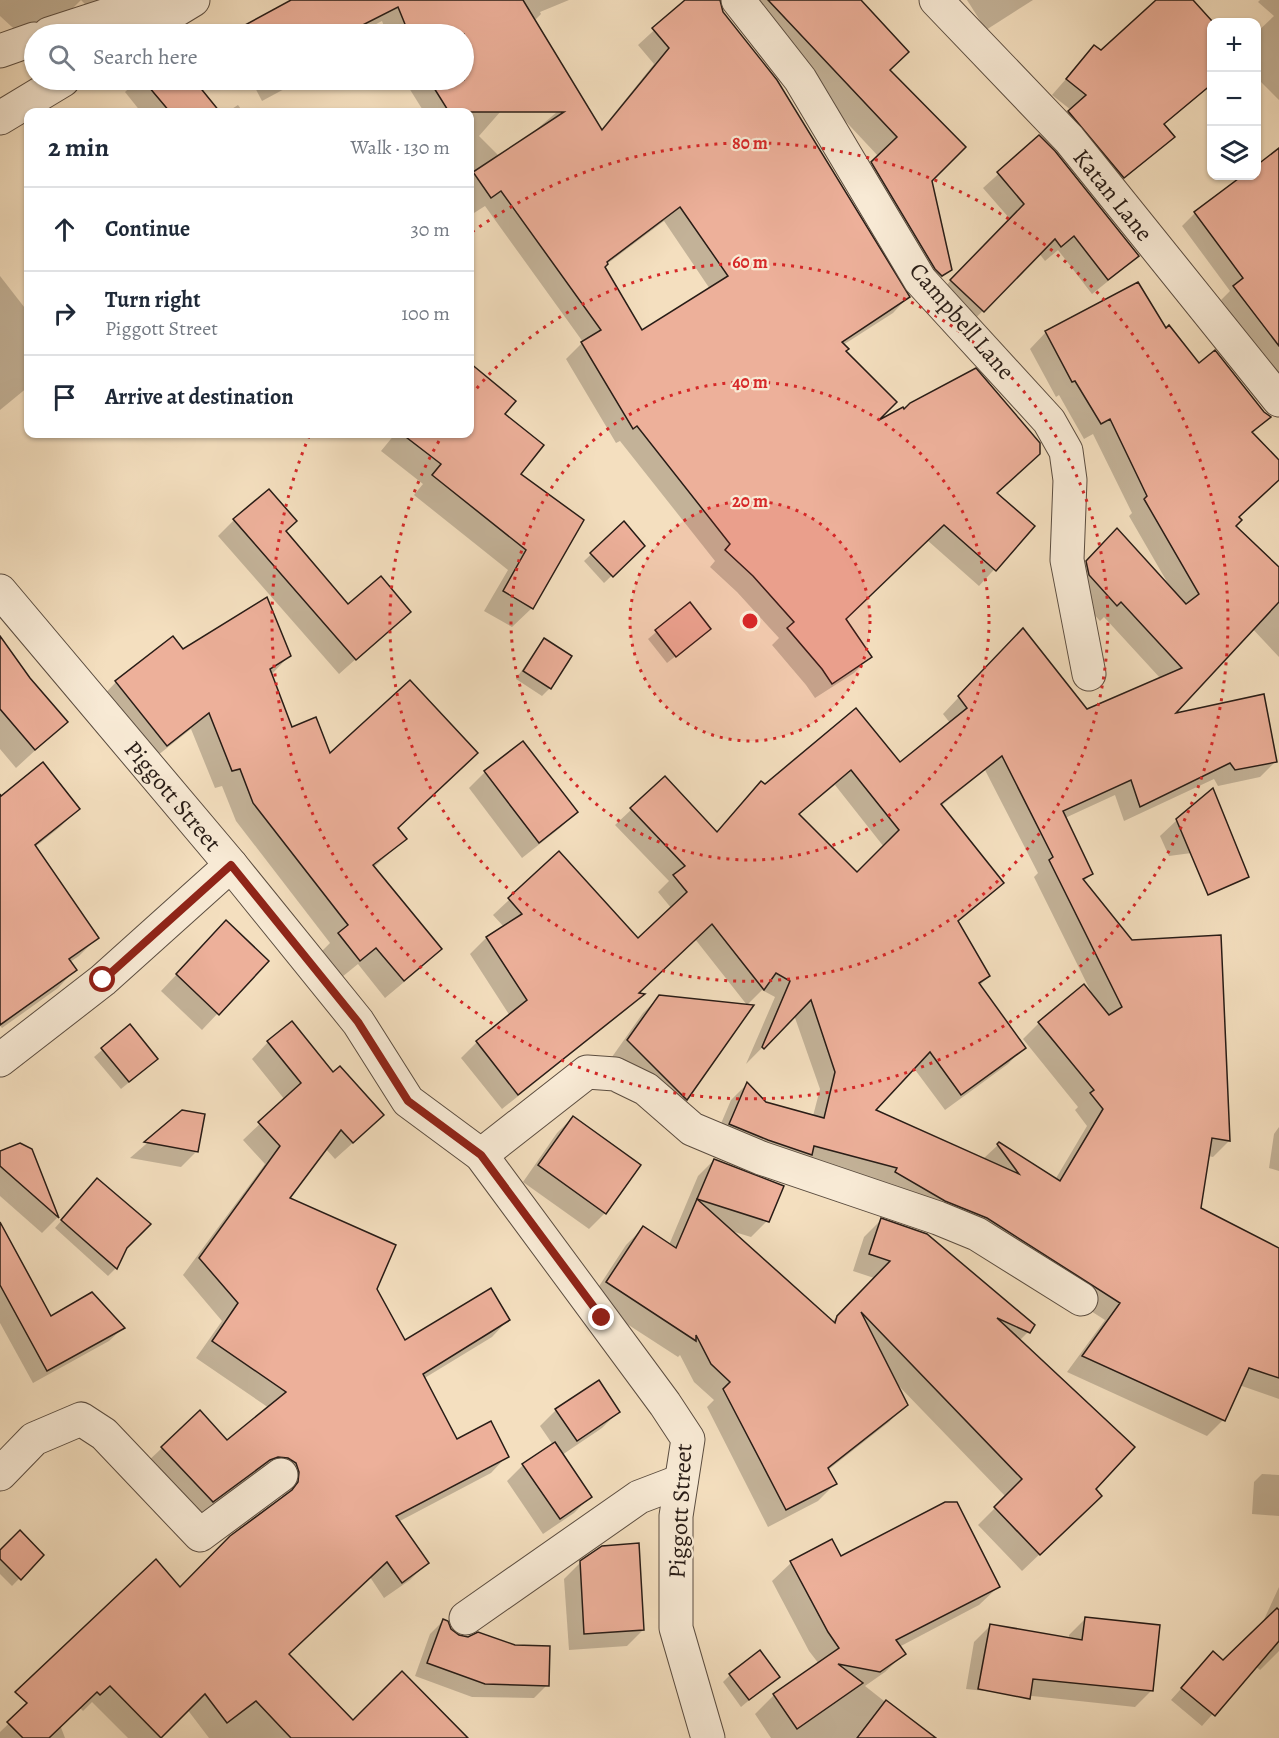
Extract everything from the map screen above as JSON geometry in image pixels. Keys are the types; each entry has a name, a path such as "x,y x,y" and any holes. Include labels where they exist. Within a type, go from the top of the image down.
{"street":[{"path":"80,24 153,0"},
{"path":"153,24 193,0"},
{"name":"Campbell Lane","path":"738,0 800,80 920,280 1049,421 1066,451 1070,480 1066,560 1089,674"},
{"name":"Katan Lane","path":"936,0 1069,139 1279,399"},
{"path":"0,51 24,43"},
{"path":"0,118 46,90"},
{"name":"Piggott Street","path":"0,591 231,865 358,1022 408,1101 481,1155 665,1404 688,1439 676,1516 676,1628 708,1738"},
{"path":"0,1060 103,980 231,865"},
{"path":"481,1155 587,1072 615,1074 646,1089 692,1129 761,1158 938,1218 977,1234 1081,1299"},
{"path":"0,1474 34,1440 81,1419 104,1434 200,1535 281,1475"},
{"path":"466,1618 639,1497 681,1481"}],"building":[{"path":"291,0 523,0 602,130 669,48 652,28 685,0 720,0 723,12 777,80 910,297 842,342 849,349 846,351 897,402 879,420 903,407 904,409 910,403 976,368 1040,443 1040,454 997,493 1035,526 996,571 944,525 846,619 872,657 832,684 787,628 794,622 753,576 725,550 730,544 637,426 633,429 581,342 601,330 501,191 491,198 474,173 564,112 474,112 474,108 446,108 435,90 474,90 474,24 405,24 398,7 365,24 247,24","holes":["680,207 728,276 642,330 605,267 607,262"]},
{"path":"768,0 861,0 909,52 890,70 966,147 932,181 952,270 942,276 935,269 871,162 897,137"},
{"path":"1156,0 1193,0 1209,18 1207,18 1207,88 1164,124 1175,137 1124,178 1068,111 1086,95 1066,79 1094,45 1101,50"},
{"path":"151,90 202,90 217,108 167,108"},
{"path":"1039,135 1055,151 1139,256 1108,280 1074,236 1061,247 1055,239 984,312 950,280 1024,204 997,172"},
{"path":"1279,148 1279,346 1233,286 1243,278 1194,212 1237,180 1261,180 1261,162"},
{"path":"1138,282 1166,328 1169,325 1199,363 1215,350 1264,412 1271,417 1252,432 1279,460 1279,480 1239,517 1242,520 1236,526 1279,567 1279,602 1176,713 1264,694 1277,762 1235,770 1230,763 1140,807 1131,780 1063,811 1093,874 1083,879 1132,940 1221,935 1230,1141 1212,1138 1201,1208 1279,1248 1279,1378 1249,1368 1225,1421 1082,1356 1120,1303 987,1218 945,1201 895,1172 897,1168 814,1146 812,1155 729,1124 747,1082 766,1102 824,1118 835,1072 811,1000 764,1049 762,1047 790,981 776,973 764,990 712,924 639,993 645,994 518,1095 476,1041 527,1000 486,937 522,914 508,898 559,851 638,938 687,892 673,875 685,866 630,808 665,776 717,832 761,781 765,784 856,708 900,762 967,708 958,696 1023,628 1087,709 1182,668 1121,602 1117,606 1089,575 1086,561 1117,528 1186,604 1199,594 1144,499 1147,496 1110,419 1101,424 1075,381 1072,382 1045,331","holes":["1002,756 1053,857 1049,860 1122,1007 1109,1015 1084,984 1038,1022 1094,1090 1090,1093 1103,1109 1060,1181 999,1142 997,1144 1019,1174 876,1110 930,1052 961,1095 1026,1048 979,983 990,976 958,921 1004,883 941,804","851,770 899,830 857,872 799,814"]},
{"path":"474,366 516,401 505,414 544,445 521,474 584,520 533,609 503,591 526,550 432,475 441,464 407,438 474,438"},
{"path":"269,489 297,521 286,531 348,604 381,576 411,612 356,660 233,519"},
{"path":"624,521 645,546 613,577 590,553"},
{"path":"267,597 291,656 270,669 292,727 316,717 330,753 410,680 478,753 398,828 407,839 373,865 442,949 404,981 376,948 360,961 338,933 348,925 253,803 240,769 232,771 209,713 167,746 115,681 173,636 183,649"},
{"path":"690,602 711,629 676,657 655,630"},
{"path":"0,636 30,678 68,722 35,750 0,709"},
{"path":"544,638 572,656 551,689 523,671"},
{"path":"523,741 578,812 539,843 484,771"},
{"path":"43,762 80,809 35,845 99,938 69,959 77,970 0,1025 0,794 1,796"},
{"path":"1213,788 1249,877 1208,895 1176,819"},
{"path":"226,920 269,961 219,1015 176,974"},
{"path":"659,995 754,1005 687,1100 627,1040"},
{"path":"292,1021 333,1072 340,1066 384,1115 353,1143 341,1130 290,1198 396,1245 377,1289 405,1340 491,1288 510,1320 423,1374 457,1439 491,1421 509,1457 396,1516 429,1563 402,1583 387,1562 289,1654 353,1720 402,1671 468,1738 291,1738 256,1701 227,1723 205,1694 161,1738 110,1686 100,1695 97,1692 49,1738 23,1738 7,1722 27,1703 15,1692 156,1559 180,1587 230,1536 292,1490 298,1482 299,1472 296,1463 288,1458 278,1457 270,1460 213,1502 161,1447 200,1410 227,1440 286,1392 212,1341 238,1303 199,1258 280,1146 258,1122 301,1083 267,1041"},
{"path":"130,1024 158,1059 129,1082 101,1048"},
{"path":"182,1110 205,1114 198,1152 144,1142"},
{"path":"573,1116 641,1165 606,1214 538,1165"},
{"path":"20,1143 32,1149 59,1218 0,1166 0,1151"},
{"path":"714,1159 784,1186 769,1222 697,1199"},
{"path":"97,1178 151,1224 127,1248 117,1269 61,1220"},
{"path":"697,1199 835,1323 837,1316 890,1261 869,1254 881,1218 927,1234 1035,1325 1030,1333 997,1318 1135,1447 1096,1489 1102,1496 1040,1555 994,1507 1022,1479 861,1312 908,1405 828,1468 837,1484 786,1510 723,1389 730,1382 711,1364 696,1335 696,1341 606,1282 643,1226 676,1248"},
{"path":"0,1222 51,1316 92,1292 125,1328 47,1371 0,1285"},
{"path":"599,1380 620,1412 577,1441 555,1409"},
{"path":"555,1442 592,1497 560,1519 522,1464"},
{"path":"945,1502 957,1502 1000,1587 896,1640 906,1654 880,1672 838,1664 863,1683 797,1729 773,1694 839,1648 790,1561 832,1539 841,1556"},
{"path":"20,1530 44,1555 21,1580 0,1559 0,1550"},
{"path":"639,1543 644,1630 584,1634 580,1561 602,1546"},
{"path":"1277,1608 1279,1610 1279,1641 1215,1716 1181,1688 1213,1651 1223,1660"},
{"path":"1085,1617 1160,1625 1153,1691 1033,1679 1030,1699 978,1689 990,1624 1082,1640"},
{"path":"443,1619 448,1621 451,1629 459,1635 468,1637 478,1632 515,1645 550,1646 549,1686 485,1684 427,1663"},
{"path":"760,1650 780,1677 749,1700 729,1674"},
{"path":"886,1700 936,1738 857,1738"}],"route":[{"path":"103,980 231,865 358,1022 408,1101 481,1155 602,1318"}]}
